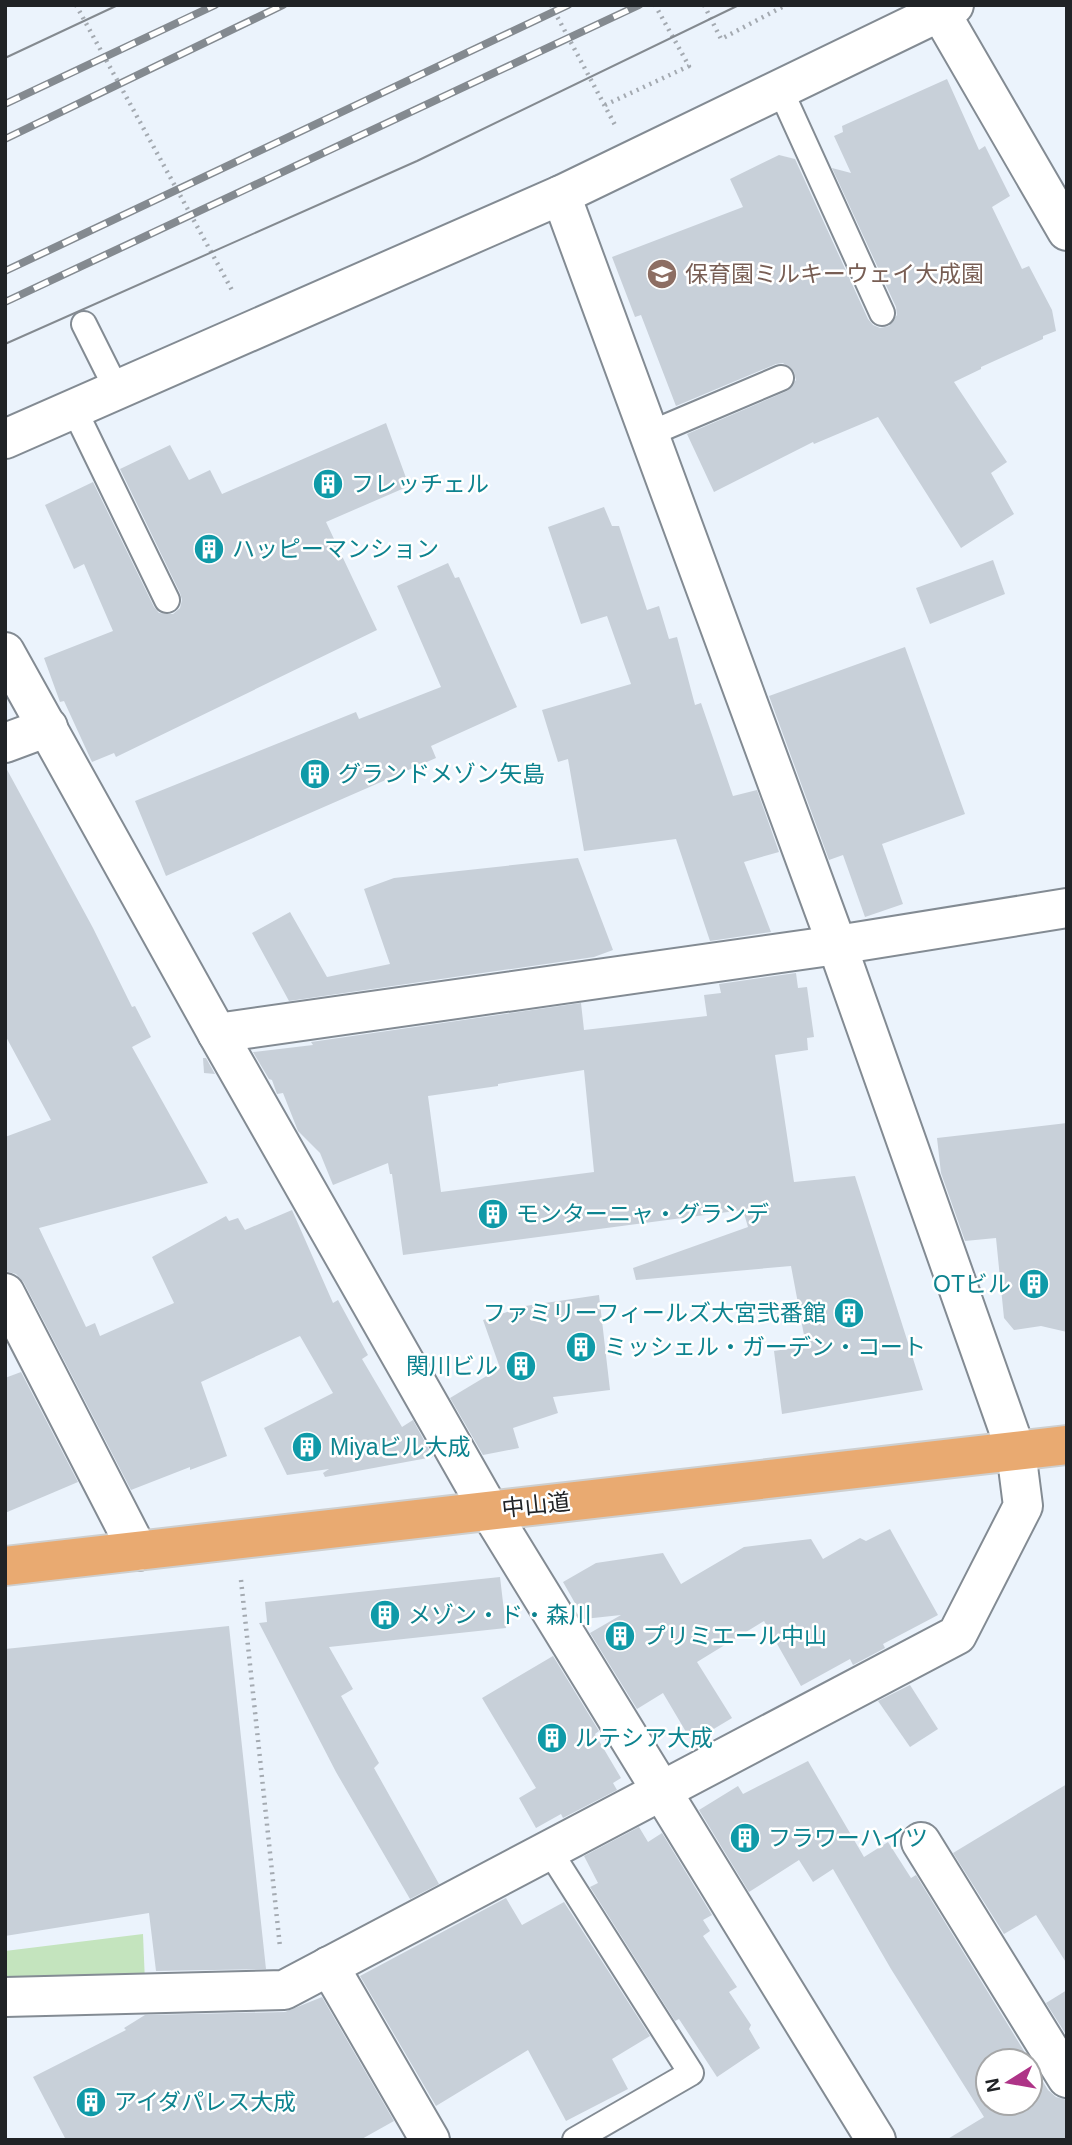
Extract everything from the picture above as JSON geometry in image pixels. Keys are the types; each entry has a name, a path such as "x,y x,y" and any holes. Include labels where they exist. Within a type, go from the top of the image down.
{"highway":[{"name":"中山道","path":"5,1566 1067,1445"}],"street":[{"path":"5,439 561,195 947,9 1067,231"},
{"path":"5,1997 284,1990 957,1635 1023,1506 1016,1451 837,945 561,195"},
{"path":"5,652 217,1033 489,1510 876,2140"},
{"path":"5,743 48,727"},
{"path":"217,1033 837,945 1067,908"},
{"path":"5,1293 138,1551"},
{"path":"921,1842 1067,2078"},
{"path":"329,1966 430,2140"}],"lane":[{"path":"780,89 882,313"},
{"path":"84,324 117,390"},
{"path":"649,434 780,378"},
{"path":"74,409 167,600"},
{"path":"550,1850 691,2073 575,2140"}],"path":[{"path":"76,5 254,330"},
{"path":"551,5 618,131"},
{"path":"604,105 689,66 655,5"},
{"path":"704,5 720,39 786,5"},
{"path":"237,1540 284,1990"}],"green space":[{"path":"143,1934 145,1983 5,1988 5,1951"}],"building":[{"path":"947,79 979,150 985,146 1010,196 992,207 1022,269 1029,266 1052,310 1056,331 954,382 1007,462 991,473 1014,514 961,548 878,417 814,444 813,442 714,492 687,434 787,391 796,380 794,372 783,363 776,364 676,406 641,315 635,317 612,257 743,207 730,179 779,155 795,159 868,319 880,328 889,326 897,315 896,307 832,168 851,173 834,136 843,132 842,126"},
{"path":"386,423 409,486 326,522 377,630 116,757 114,753 92,762 64,701 60,702 44,658 113,631 84,564 74,569 45,505 93,482 154,607 159,613 173,614 180,608 180,593 120,469 170,445 189,480 210,470 222,494"},
{"path":"604,507 612,526 619,526 647,610 659,606 669,639 677,637 695,705 701,703 733,796 757,790 779,852 744,862 771,932 710,941 676,839 584,851 568,759 558,762 542,710 631,684 607,616 581,624 548,527"},
{"path":"993,560 1005,594 930,624 916,588"},
{"name":"グランドメゾン矢島","path":"448,563 455,578 459,577 517,707 431,746 436,758 166,876 135,801 356,712 359,719 441,687 397,586"},
{"path":"905,647 965,814 882,844 903,904 865,917 843,855 829,860 769,696"},
{"path":"5,766 93,928 132,1007 135,1006 151,1037 132,1047 208,1183 39,1228 86,1327 95,1323 100,1336 174,1303 152,1257 226,1216 229,1221 238,1218 245,1230 292,1210 333,1303 338,1300 368,1355 362,1359 402,1427 413,1420 433,1457 325,1477 323,1473 329,1469 287,1475 264,1428 333,1393 300,1336 201,1382 227,1456 131,1490 24,1283 16,1274 5,1271 5,1137 51,1120 5,1035"},
{"path":"578,858 613,950 594,957 289,1001 252,933 290,912 327,977 390,964 364,889 394,878"},
{"path":"796,973 798,988 807,987 814,1037 807,1038 808,1050 775,1055 794,1182 855,1176 923,1390 782,1414 774,1351 806,1346 791,1266 636,1280 633,1268 748,1227 743,1210 403,1255 392,1174 388,1163 333,1185 320,1153 298,1131 283,1093 277,1094 272,1080 253,1052 581,1003 584,1030 707,1016 704,995 721,993 719,984","holes":["584,1070 594,1172 441,1192 428,1096"]},
{"path":"203,1058 206,1058 215,1074 204,1073"},
{"path":"1067,1123 1067,1332 1041,1326 1014,1330 1004,1318 996,1238 965,1241 941,1173 937,1138"},
{"path":"599,1295 610,1390 553,1397 558,1413 513,1428 519,1448 483,1455 450,1398 500,1368 483,1320 525,1306"},
{"path":"21,1372 78,1482 5,1513 5,1378"},
{"path":"890,1529 938,1615 883,1644 885,1648 853,1665 850,1659 801,1686 764,1621 697,1662 732,1718 692,1742 663,1693 637,1709 590,1633 621,1615 584,1619 563,1582 596,1563 663,1553 681,1584 744,1547 811,1539 823,1559 860,1538 866,1541"},
{"path":"500,1577 506,1628 329,1647 353,1689 341,1696 379,1763 374,1768 439,1884 410,1899 336,1772 259,1623 267,1622 265,1602"},
{"path":"229,1626 266,1969 156,1971 149,1913 5,1936 5,1649"},
{"name":"ルテシア大成","path":"553,1656 599,1731 595,1734 621,1778 613,1783 617,1790 563,1818 561,1814 536,1828 519,1798 536,1788 482,1698"},
{"path":"910,1685 938,1729 910,1747 878,1701"},
{"path":"808,1761 864,1857 888,1842 911,1878 916,1875 1022,2047 974,2047 974,2101 891,1969 833,1869 813,1882 799,1860 749,1892 699,1810 738,1786 743,1794"},
{"path":"1067,1784 1067,1964 1036,1915 1004,1934 953,1853"},
{"path":"639,1827 648,1842 662,1833 712,1915 703,1920 710,1931 703,1936 737,1987 729,1992 751,2025 749,2029 760,2048 717,2077 679,2019 675,2021 590,1887 598,1883 584,1856"},
{"path":"506,1898 522,1925 564,1902 650,2036 612,2059 628,2089 566,2121 528,2050 436,2106 360,1976"},
{"path":"1067,1990 1067,2036 1046,2003"},
{"path":"322,1997 394,2121 360,2140 66,2140 33,2077 126,2030 124,2028 145,2015 285,2012"},
{"path":"1044,2083 1056,2097 1067,2100 1067,2140 946,2140 984,2117 1044,2117"}],"tram line":[{"path":"5,58 118,5"},
{"path":"5,344 417,161 739,5"}],"railway":[{"path":"5,104 215,5"},
{"path":"5,139 283,5"},
{"path":"5,271 568,5"},
{"path":"5,302 639,5"}],"place":[{"name":"保育園ミルキーウェイ大成園","path":"662,274"},
{"name":"フレッチェル","path":"328,484"},
{"name":"ハッピーマンション","path":"209,549"},
{"name":"グランドメゾン矢島","path":"315,774"},
{"name":"モンターニャ・グランデ","path":"493,1214"},
{"name":"OTビル","path":"1034,1284"},
{"name":"ファミリーフィールズ大宮弐番館","path":"849,1313"},
{"name":"ミッシェル・ガーデン・コート","path":"581,1347"},
{"name":"関川ビル","path":"521,1366"},
{"name":"Miyaビル大成","path":"307,1447"},
{"name":"メゾン・ド・森川","path":"385,1615"},
{"name":"プリミエール中山","path":"620,1636"},
{"name":"ルテシア大成","path":"552,1738"},
{"name":"フラワーハイツ","path":"745,1838"},
{"name":"アイダパレス大成","path":"91,2102"}]}
